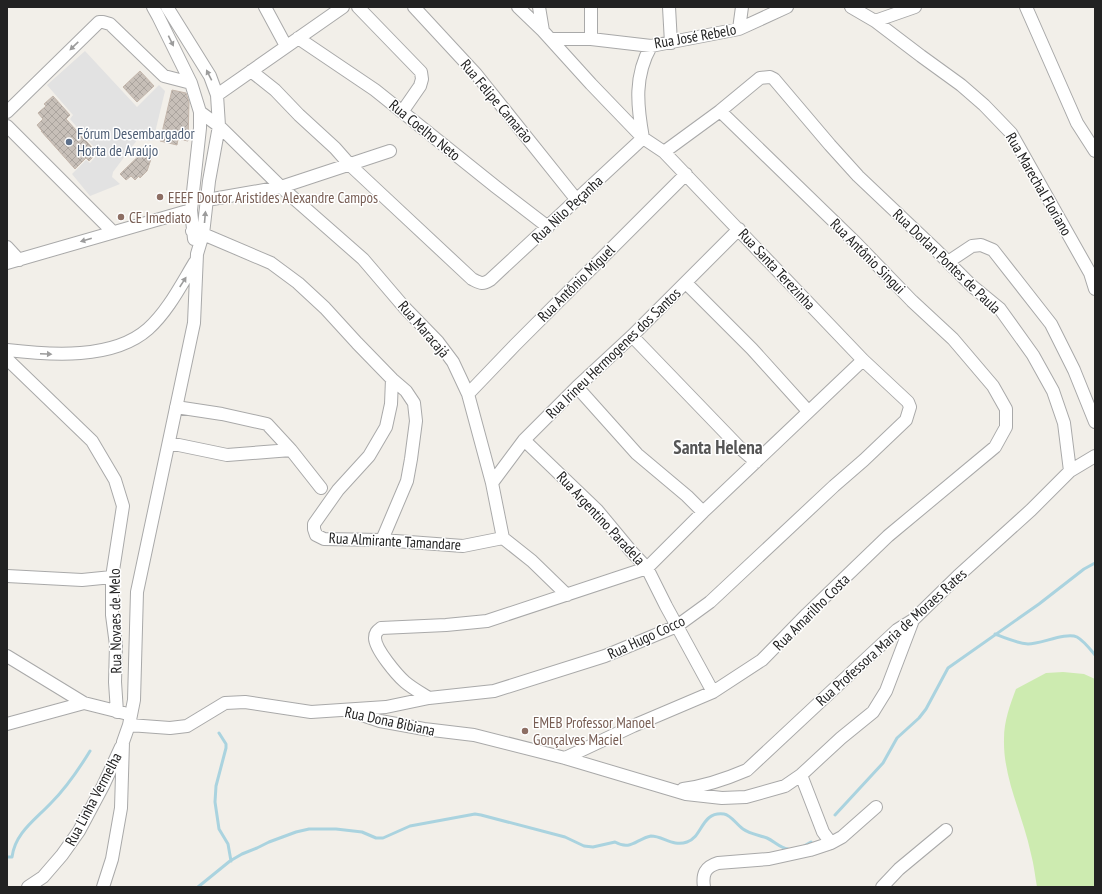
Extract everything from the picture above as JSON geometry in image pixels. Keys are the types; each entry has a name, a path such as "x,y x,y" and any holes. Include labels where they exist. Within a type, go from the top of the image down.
{"street":[{"path":"265,7 286,46"},
{"path":"217,95 343,7"},
{"path":"358,7 421,72 422,79 420,86 402,112"},
{"name":"Rua Felipe Camarão","path":"414,7 476,74 576,199"},
{"name":"Rua Santa Terezinha","path":"518,7 547,35 643,138 664,152 863,360 908,402"},
{"path":"539,7 547,35"},
{"path":"591,7 591,39"},
{"path":"669,7 671,43"},
{"path":"739,29 742,7"},
{"name":"Rua José Rebelo","path":"547,35 617,41 651,46 739,29 787,7"},
{"name":"Rua Marechal Floriano","path":"851,7 875,21 961,85 984,104 1011,133 1090,273 1095,289"},
{"path":"875,21 915,7"},
{"path":"1026,7 1077,122 1095,151"},
{"path":"160,10 191,83 200,112 200,128 191,210 198,233"},
{"path":"102,887 112,860 121,808 123,742 134,700 138,592 194,323 198,233 206,200 219,126 217,95 210,76 160,10"},
{"path":"7,112 99,22 110,24 164,76 191,83"},
{"name":"Rua Coelho Neto","path":"298,38 375,90 548,227"},
{"path":"643,138 638,107 638,84 644,58 651,46"},
{"path":"251,71 275,90 299,115 335,148 350,165"},
{"name":"Rua Dorlan Pontes de Paula","path":"720,111 760,78 770,77 774,79 858,176 972,286 1000,309 1033,355 1053,391 1064,424 1070,471"},
{"path":"664,152 720,111"},
{"name":"Rua Antônio Singui","path":"720,111 855,242 912,301 953,339 993,386 1006,409"},
{"name":"Rua Maracajá","path":"200,112 219,126 281,187 363,258 404,307 438,342 453,362 468,394 492,483 502,538"},
{"path":"7,126 113,232"},
{"name":"Rua Nilo Peçanha","path":"350,165 472,278 479,283 484,284 548,227 576,199 643,138"},
{"path":"206,200 281,187 390,152"},
{"name":"Rua Antônio Miguel","path":"468,394 686,174"},
{"path":"7,247 13,262 191,210"},
{"name":"Rua Irineu Hermogenes dos Santos","path":"492,483 524,440 577,386 632,336 739,229"},
{"path":"198,233 271,263 298,283 325,308 406,391 414,403 416,421 412,459 407,481 382,540"},
{"path":"948,262 972,246 981,244 993,250 1051,324 1074,370 1095,422"},
{"path":"7,350 60,354 105,349 121,345 138,337 149,329 170,304 197,258"},
{"path":"686,283 752,349 808,411"},
{"path":"170,304 194,296"},
{"path":"632,336 741,449 756,462"},
{"name":"Rua Novaes de Melo","path":"7,359 92,441 115,480 123,506 112,577 112,615 116,645 115,682 117,712"},
{"path":"429,698 405,682 386,661 375,642 374,637 376,632 381,628 446,625 487,621 647,568 703,512 863,360"},
{"name":"Rua Almirante Tamandare","path":"392,378 391,404 386,427 369,456 338,490 314,524 316,535 324,539 382,540 463,546 502,538"},
{"path":"577,386 637,454 687,496 703,512"},
{"name":"Rua Hugo Cocco","path":"346,710 386,707 429,698 494,691 604,656 677,626 710,602 906,420 910,407 908,402"},
{"path":"176,407 222,414 267,424 321,488"},
{"name":"Rua Amarilho Costa","path":"565,758 633,726 713,692 762,660 812,609 888,536 995,447 1006,427 1006,409"},
{"name":"Rua Argentino Paradela","path":"524,440 597,510 631,552 647,568 713,692"},
{"path":"169,443 228,455 290,450"},
{"name":"Rua Professora Maria de Moraes Rates","path":"673,790 699,787 721,781 747,770 897,630 913,620 958,576 1031,510 1070,471 1095,456"},
{"path":"502,538 532,561 567,595"},
{"path":"7,576 82,580 112,577"},
{"name":"Rua Dona Bibiana","path":"84,703 117,712 130,720 170,728 187,726 225,703 245,702 310,712 346,710 380,721 474,736 565,758 686,794 722,798 746,797 785,786 801,775 841,738 873,712 886,691 913,620"},
{"path":"7,656 84,703"},
{"path":"7,724 84,703"},
{"name":"Rua Linha Vermelha","path":"28,887 43,877 62,855 79,831 103,786 123,742"},
{"path":"801,775 823,832 831,843"},
{"path":"704,887 705,872 710,866 718,863 769,859 810,850 831,843 842,837 876,806"},
{"path":"882,887 899,869 946,830"}],"green space":[{"path":"1063,672 1084,674 1095,679 1095,887 1037,887 1028,840 1014,797 1007,768 1004,739 1005,726 1016,689 1046,673"}],"shaded area":[{"path":"85,51 137,107 159,85 165,91 153,141 137,140 113,172 112,177 120,184 90,196 72,174 86,160 90,163 99,153 70,119 73,115 47,85"}],"building":[{"path":"140,71 154,86 137,102 123,87"},
{"path":"172,90 186,93 189,102 188,141 178,139 177,145 160,141"},
{"name":"Fórum Desembargador Horta de Araújo","path":"53,96 70,115 66,119 97,153 89,161 86,158 75,169 37,125 43,119 38,113 46,106 44,104"},
{"path":"148,147 153,153 147,171 140,178 139,176 135,180 131,176 126,180 120,174"}],"waterway":[{"path":"835,815 883,763 897,738 919,718 926,709 948,668 1039,604 1084,569 1095,563"},
{"path":"995,634 1028,644 1060,637 1077,637 1087,645 1095,655"},
{"path":"219,733 226,744 226,748 216,786 215,802 219,829 228,844 231,861"},
{"path":"7,857 12,857 14,848 21,834 62,791 90,751"},
{"path":"198,887 230,861 242,854 296,832 309,829 336,829 362,832 376,838 383,838 410,826 475,814 565,837 584,846 593,847 615,842 629,845 651,836 677,843 687,842 696,835 706,820 711,816 716,814 724,814 729,816 746,831 767,838 788,849"},
{"path":"804,846 811,842"}],"place":[{"name":"Fórum Desembargador Horta de Araújo","path":"69,142"},
{"name":"EEEF Doutor Aristides Alexandre Campos","path":"160,197"},
{"name":"CE Imediato","path":"121,217"},
{"name":"EMEB Professor Manoel Gonçalves Maciel","path":"525,731"}],"district":[{"name":"Santa Helena","path":"718,447"}]}
